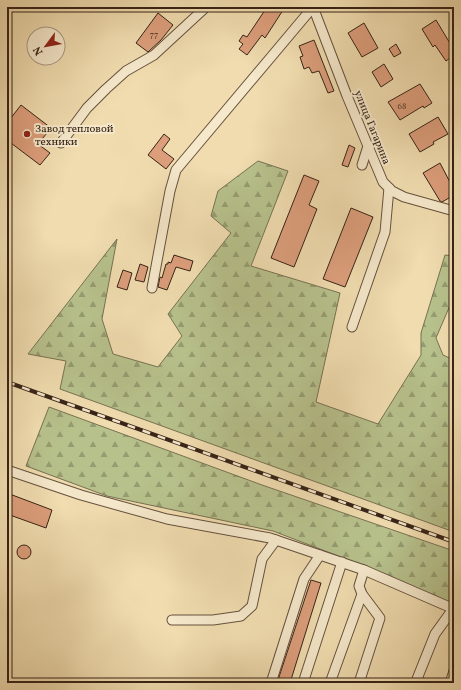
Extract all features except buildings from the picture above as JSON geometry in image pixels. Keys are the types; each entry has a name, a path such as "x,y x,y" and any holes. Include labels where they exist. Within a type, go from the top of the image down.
{"street":[{"path":"61,143 87,108 106,89 126,71 154,55 206,7"},
{"path":"152,288 170,191 176,170 313,7"},
{"name":"улица Гагарина","path":"313,7 383,182 389,188 404,197 454,211"},
{"path":"362,165 368,146"},
{"path":"352,327 385,232 389,188"},
{"path":"7,470 81,495 167,519 276,540 364,570 453,609 435,634 417,679"},
{"path":"172,620 213,620 241,616 252,606 262,559 276,540"},
{"path":"272,683 304,579 320,555"},
{"path":"303,683 342,562"},
{"path":"359,683 380,618 362,594 359,586 364,570"},
{"path":"330,683 362,594"},
{"path":"450,683 454,671"}],"green space":[{"path":"258,161 288,171 251,266 340,293 316,402 378,424 421,355 421,333 445,255 454,256 454,296 436,338 443,355 454,360 454,532 60,389 66,361 28,354 117,239 102,319 113,354 158,367 182,336 168,314 231,233 211,216 218,191"},
{"path":"49,407 262,485 454,551 454,605 367,567 273,531 107,496 26,466"}],"railway":[{"path":"7,382 454,542"}],"place":[{"name":"Завод тепловой техники","path":"27,134"}]}
